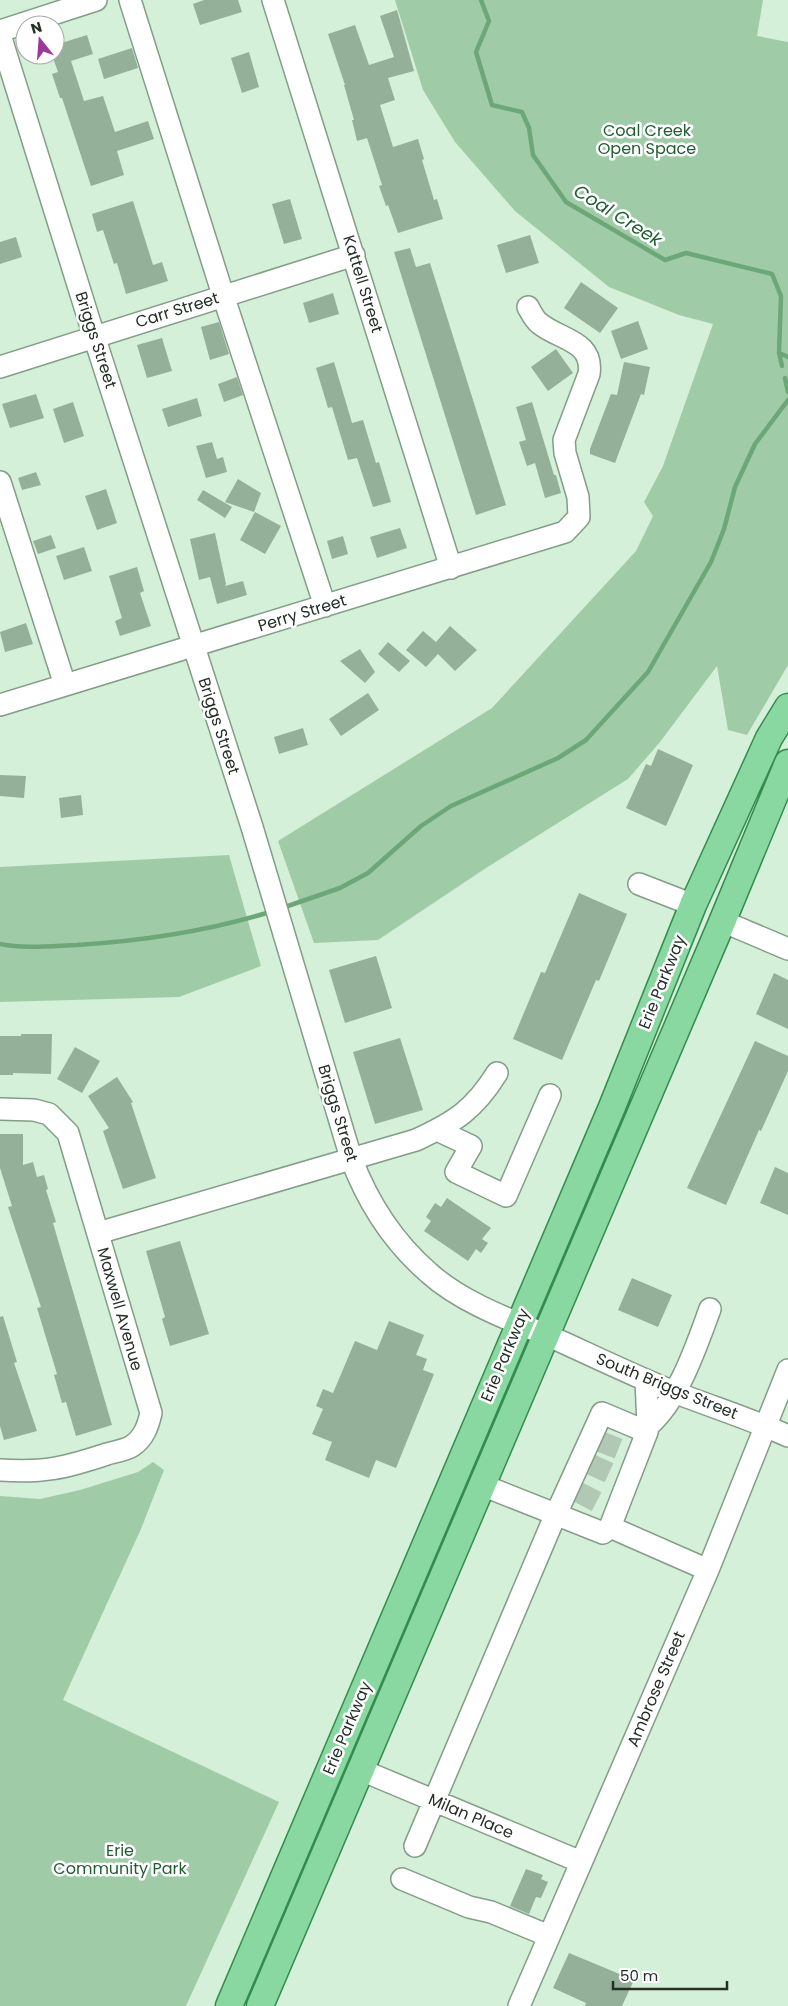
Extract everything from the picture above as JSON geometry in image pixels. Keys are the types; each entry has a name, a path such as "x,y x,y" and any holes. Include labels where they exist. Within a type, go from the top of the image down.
{"main road":[{"name":"Erie Parkway","path":"229,2006 612,1107 693,906 769,738 788,707"},
{"name":"Erie Parkway","path":"260,2006 788,764"}],"street":[{"path":"0,31 96,0"},
{"path":"130,0 223,295 325,606"},
{"name":"Kattell Street","path":"273,0 451,568"},
{"name":"Briggs Street","path":"0,35 270,887 351,1158 360,1180 382,1221 395,1239 429,1274 458,1293 546,1335"},
{"name":"Carr Street","path":"0,367 354,255"},
{"name":"Perry Street","path":"0,705 565,532 579,518 578,497 565,453 564,440 590,365 587,355 580,346 537,322 528,307"},
{"path":"0,482 66,685"},
{"path":"639,884 693,906"},
{"path":"722,922 788,949"},
{"name":"Maxwell Avenue","path":"0,1470 27,1472 52,1470 76,1465 132,1446 147,1430 150,1413 98,1233 416,1140 437,1130 468,1110 486,1090 497,1073"},
{"path":"437,1130 470,1146 456,1172 506,1196 550,1095"},
{"path":"0,1109 34,1110 49,1114 68,1133 98,1233"},
{"path":"482,1485 603,1533 633,1455 648,1429 661,1415 674,1392 710,1309"},
{"name":"South Briggs Street","path":"546,1335 674,1392 788,1436"},
{"name":"Ambrose Street","path":"519,2006 708,1570 788,1370"},
{"path":"646,1380 648,1429"},
{"path":"415,1846 557,1514 573,1490 586,1462 602,1413 648,1429"},
{"path":"610,1514 708,1570"},
{"name":"Milan Place","path":"361,1770 581,1862"},
{"path":"402,1879 469,1907 491,1912 549,1936"}],"green space":[{"name":"Coal Creek Open Space","path":"395,0 763,0 757,36 788,42 788,665 747,735 728,730 717,666 660,742 628,779 486,868 378,940 314,943 278,841 492,708 636,551 653,516 644,502 663,466 713,324 679,315 609,287 515,211 455,142 423,90"},
{"path":"229,855 261,966 179,997 0,1002 0,867"},
{"name":"Erie Community Park","path":"153,1462 164,1470 141,1529 63,1700 279,1802 186,2006 0,2006 0,1496 40,1499 80,1490 138,1472"}],"building":[{"path":"204,0 238,0 242,12 200,25 193,4"},
{"path":"397,10 414,71 388,78 395,100 380,105 393,147 418,139 434,200 437,199 443,219 398,233 379,186 382,185 367,138 357,141 345,85 328,34 355,25 369,65 394,57 380,16"},
{"path":"87,35 93,54 71,61 84,101 103,96 115,132 148,121 154,139 117,151 124,175 91,186 62,98 60,98 52,74 58,72 56,65 65,65 65,42"},
{"path":"132,48 138,68 104,79 98,59"},
{"path":"249,52 259,87 242,93 231,58"},
{"path":"290,199 302,239 284,244 272,204"},
{"path":"133,201 153,265 162,262 168,281 126,294 117,263 114,264 103,230 97,232 92,214"},
{"path":"530,235 539,263 506,273 497,245"},
{"path":"16,237 22,257 0,264 0,242"},
{"path":"410,248 416,267 430,263 506,505 476,515 394,252"},
{"path":"581,282 618,308 600,333 564,308"},
{"path":"333,293 339,314 309,323 303,303"},
{"path":"638,321 648,349 621,359 611,331"},
{"path":"219,322 229,354 210,360 201,327"},
{"path":"162,338 172,371 147,378 137,345"},
{"path":"556,349 573,373 548,391 531,367"},
{"path":"334,362 352,423 363,420 376,463 379,462 391,502 373,507 357,458 348,460 332,407 328,408 316,368"},
{"path":"624,362 650,367 644,395 641,394 615,463 590,454 590,449 611,394 617,395"},
{"path":"237,377 243,395 224,402 218,384"},
{"path":"36,394 44,418 10,428 2,404"},
{"path":"197,398 202,416 168,427 162,409"},
{"path":"73,402 84,436 64,443 53,409"},
{"path":"532,402 561,493 545,498 535,463 527,466 519,442 526,440 516,407"},
{"path":"212,442 217,459 223,457 227,472 206,478 196,446"},
{"path":"36,472 41,485 22,490 18,478"},
{"path":"238,479 261,493 254,512 225,502"},
{"path":"106,489 117,523 97,530 85,496"},
{"path":"203,490 232,507 225,518 197,500"},
{"path":"255,512 281,526 265,554 240,540"},
{"path":"400,528 407,548 377,558 370,537"},
{"path":"215,533 225,586 243,581 247,595 217,604 210,577 199,580 190,539"},
{"path":"51,535 56,548 38,554 33,541"},
{"path":"343,536 348,554 332,559 327,541"},
{"path":"84,547 92,571 64,580 56,556"},
{"path":"137,567 144,591 140,593 151,626 120,636 115,621 122,618 109,576"},
{"path":"26,623 33,644 5,652 0,632"},
{"path":"450,626 477,650 455,671 438,654 426,667 406,650 423,631 436,642"},
{"path":"388,642 410,661 399,672 378,654"},
{"path":"360,649 375,672 365,683 340,661"},
{"path":"368,693 379,710 341,736 329,719"},
{"path":"303,728 308,745 279,754 274,737"},
{"path":"658,749 693,765 666,826 626,808 646,764 651,766"},
{"path":"0,775 26,776 24,798 0,796"},
{"path":"81,795 83,815 61,818 59,798"},
{"path":"579,893 627,914 599,981 596,980 562,1060 513,1039 541,972 545,973"},
{"path":"376,956 392,1008 345,1023 329,970"},
{"path":"774,973 788,980 788,1029 756,1014"},
{"path":"21,1034 52,1034 51,1074 13,1073 13,1075 0,1075 0,1036 21,1036"},
{"path":"400,1038 423,1110 375,1124 353,1052"},
{"path":"755,1041 788,1056 788,1071 761,1131 759,1130 726,1205 687,1188"},
{"path":"75,1047 100,1061 82,1093 57,1079"},
{"path":"117,1077 133,1102 131,1103 156,1178 123,1189 103,1131 109,1128 88,1096"},
{"path":"0,1134 23,1134 23,1165 33,1162 37,1177 44,1175 48,1189 46,1190 56,1222 53,1223 112,1425 76,1436 66,1402 62,1403 54,1375 57,1374 37,1308 41,1307 8,1207 12,1206 0,1168"},
{"path":"775,1167 788,1173 788,1215 760,1203"},
{"path":"447,1198 491,1228 482,1239 488,1243 481,1253 476,1249 468,1261 424,1231 431,1221 426,1217 435,1203 441,1207"},
{"path":"180,1241 209,1334 170,1346 162,1319 165,1317 146,1251"},
{"path":"632,1278 672,1295 658,1327 618,1310"},
{"path":"3,1316 17,1362 14,1363 37,1431 4,1440 0,1426 0,1317"},
{"path":"389,1321 424,1335 416,1355 427,1359 423,1370 434,1374 396,1468 376,1460 369,1478 325,1460 332,1442 312,1434 323,1409 316,1406 323,1389 333,1393 355,1341 377,1350"},
{"path":"526,1869 543,1875 541,1879 548,1882 541,1898 536,1897 529,1914 510,1906"},
{"path":"569,1953 634,1980 622,2006 585,2006 586,2003 553,1988"}],"waterway":[{"name":"Coal Creek","path":"481,0 489,21 476,52 492,105 522,112 529,128 533,155 566,202 665,260 686,253 772,274 781,296 779,353 788,357"},
{"path":"779,353 782,366"},
{"path":"785,378 788,392"},
{"path":"282,908 340,888 368,873 421,826 451,806 558,758 586,740 648,672 711,562 724,529 735,487 755,444 788,400"},
{"path":"0,944 38,947 125,941 199,930 270,912"}],"tunnel":[{"path":"599,1441 629,1453"},
{"path":"590,1464 618,1477"},
{"path":"578,1492 605,1506"}]}
